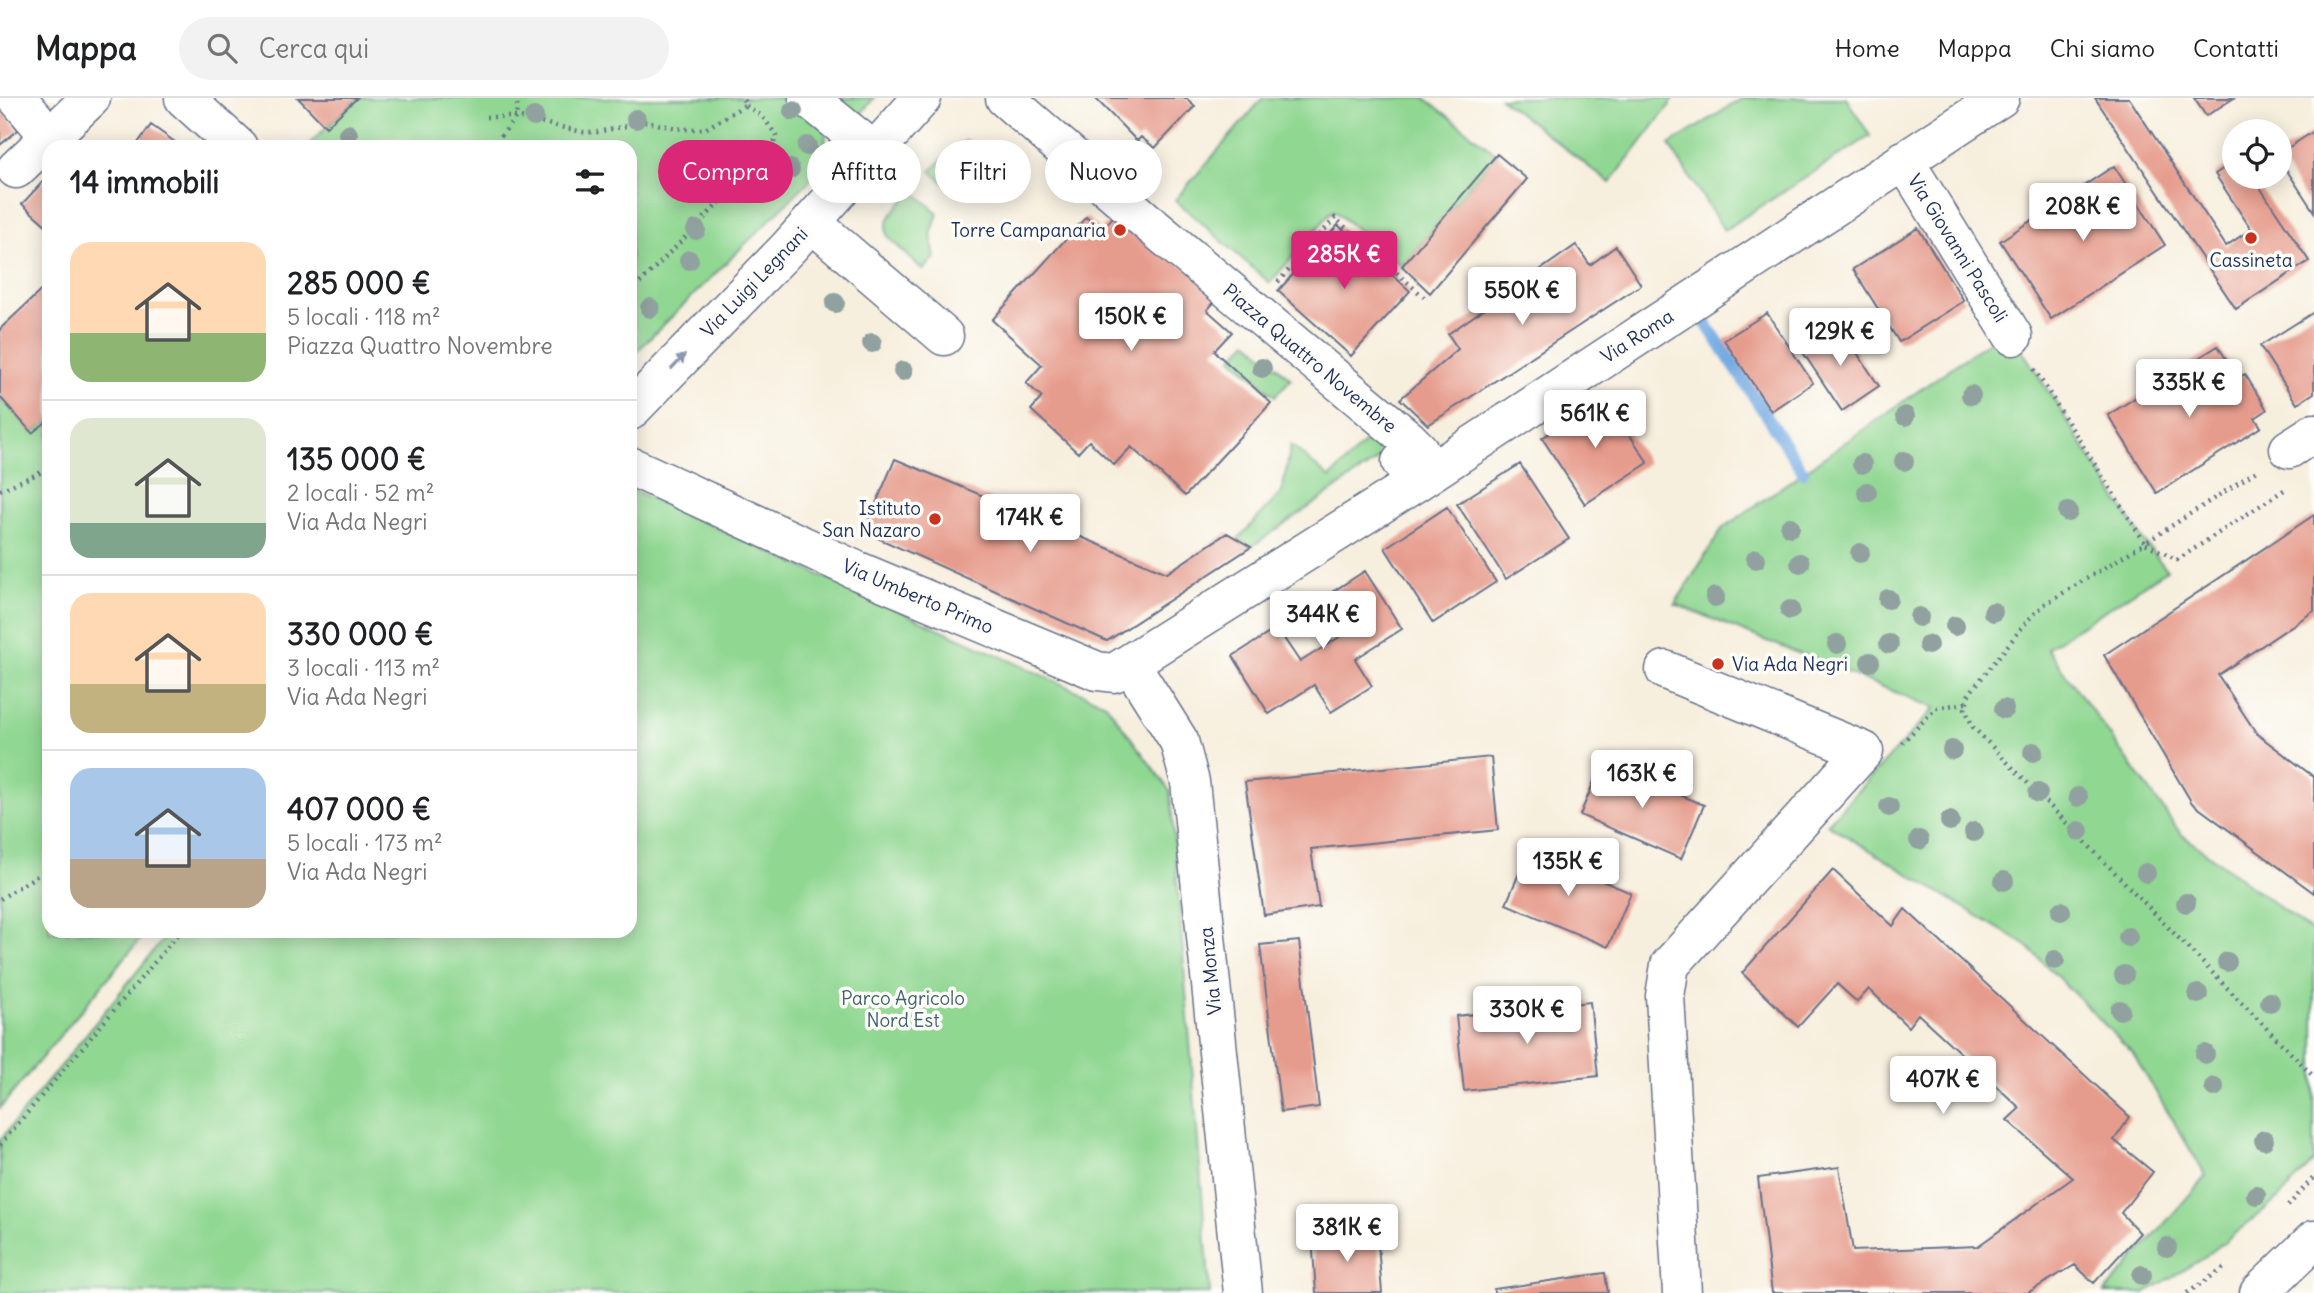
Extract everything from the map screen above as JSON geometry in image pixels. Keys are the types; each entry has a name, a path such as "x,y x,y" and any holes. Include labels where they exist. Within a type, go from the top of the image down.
{"street":[{"path":"17,98 52,140"},
{"path":"56,140 91,98"},
{"path":"184,98 230,140"},
{"path":"808,98 860,140"},
{"name":"Via Luigi Legnani","path":"885,140 922,98"},
{"name":"Piazza Quattro Novembre","path":"1005,98 1151,225 1408,439 1419,450 1401,462 1415,483"},
{"name":"Via Roma","path":"1130,663 1415,483 2000,98"},
{"path":"16,169 42,151"},
{"name":"Via Giovanni Pascoli","path":"1904,160 2013,335"},
{"name":"Via Luigi Legnani","path":"637,404 828,203"},
{"path":"811,222 944,336"},
{"name":"Via Umberto Primo","path":"637,469 846,566 1097,671 1114,673 1130,663"},
{"name":"Via Monza","path":"1130,663 1179,741 1190,782 1243,1293"},
{"path":"1665,670 1864,751 1670,965 1665,996 1682,1293"},
{"path":"2259,1293 2314,1240"}],"path":[{"path":"498,140 516,117 518,98"},
{"path":"637,286 717,205 739,178 765,160 777,136 762,116 745,105 743,98"},
{"path":"486,117 516,117 583,132 597,132 646,122 682,128 705,128 745,105"},
{"path":"1274,287 1335,218 1425,298"},
{"path":"2013,335 2145,543 2177,560 2285,489"},
{"path":"2302,441 2045,604 2032,615 1969,694 1966,715 1973,727 2314,1077"},
{"path":"0,489 42,472"},
{"path":"0,899 42,872"},
{"path":"0,1145 175,938"}],"green space":[{"path":"357,98 795,98 827,124 826,140 807,140 807,183 793,197 793,140 658,140 658,203 787,203 637,351 637,140 313,140"},
{"path":"815,98 874,98 849,128"},
{"path":"1263,98 1425,98 1497,154 1402,266 1333,210 1270,283 1175,200"},
{"path":"1500,98 1675,98 1610,183"},
{"path":"1743,98 1846,98 1870,136 1724,230 1669,145"},
{"path":"921,198 938,213 931,235 935,258 923,270 888,237 887,224 902,203 921,203"},
{"path":"2002,332 2013,336 2145,543 2167,570 2047,648 2181,834 2314,933 2314,1161 2278,1199 2205,1257 2145,1293 2104,1293 2206,1176 2132,1052 2027,946 1827,824 1935,708 1675,604 1722,529"},
{"path":"1248,341 1291,379 1275,396 1232,358"},
{"path":"0,397 32,433 42,425 42,938 141,938 0,1108"},
{"path":"1386,421 1408,439 1251,547 1238,539 1282,492 1291,445 1330,478"},
{"name":"Parco Agricolo Nord Est","path":"637,492 1106,704 1170,791 1210,1293 0,1293 0,1140 164,938 637,938"}],"building":[{"path":"298,98 357,98 326,127"},
{"path":"1095,98 1186,98 1195,106 1162,141 1145,140 1141,137 1136,140"},
{"path":"2095,98 2129,98 2226,246 2251,229 2225,189 2261,189 2309,261 2236,309"},
{"path":"2194,98 2234,98 2206,116"},
{"path":"0,105 18,130 0,145"},
{"path":"151,125 172,140 140,140"},
{"path":"2314,131 2314,212 2292,178 2292,145"},
{"path":"1497,154 1527,179 1430,293 1402,266"},
{"path":"2114,166 2165,245 2051,319 2000,241"},
{"path":"2222,169 2222,185 2215,174"},
{"path":"42,183 42,222 22,204"},
{"path":"1119,211 1220,296 1207,310 1232,332 1214,351 1271,403 1185,496 1131,447 1114,465 1089,441 1078,453 1031,410 1042,397 1026,383 1042,365 992,320 1086,217 1101,230"},
{"path":"1338,225 1410,291 1351,356 1278,291"},
{"path":"1918,228 1964,301 1899,342 1853,269"},
{"path":"1576,245 1590,265 1616,246 1641,285 1428,425 1400,399 1458,349 1448,334"},
{"path":"42,290 42,425 32,433 0,397 0,329"},
{"path":"2314,312 2314,393 2297,404 2260,346"},
{"path":"1767,313 1813,383 1771,411 1724,340"},
{"path":"1839,326 1879,386 1842,411 1802,351"},
{"path":"2218,346 2238,378 2245,374 2267,410 2255,418 2261,427 2157,493 2108,415"},
{"path":"1605,397 1648,463 1585,504 1542,438"},
{"path":"895,459 1167,573 1227,533 1251,547 1107,641 864,532"},
{"path":"1520,464 1569,539 1506,579 1457,504"},
{"path":"1447,507 1496,582 1433,623 1385,548"},
{"path":"2314,515 2314,611 2218,675 2257,734 2314,777 2314,893 2192,803 2104,655"},
{"path":"1365,571 1402,629 1355,659 1372,686 1331,712 1314,685 1269,714 1233,656 1277,628 1300,662 1341,636 1318,601"},
{"path":"1491,757 1498,830 1311,849 1319,907 1264,915 1245,782"},
{"path":"1602,762 1704,805 1681,859 1580,815"},
{"path":"1529,850 1631,893 1608,947 1506,904"},
{"path":"1833,870 1893,926 1905,909 2130,1117 2114,1140 2153,1172 2121,1213 2140,1233 2094,1283 2075,1265 2027,1293 1772,1293 1758,1178 1839,1167 1853,1251 1978,1246 2073,1178 2007,1120 2020,1108 1918,1014 1908,1027 1869,989 1857,1002 1837,984 1798,1027 1742,973"},
{"path":"1299,941 1319,1107 1281,1112 1260,945"},
{"path":"1590,1002 1598,1076 1464,1091 1456,1016"},
{"path":"1377,1232 1382,1293 1316,1293 1312,1237"},
{"path":"1605,1273 1608,1293 1494,1293 1494,1289"}],"waterway":[{"path":"1703,319 1803,472"}],"place":[{"name":"Torre Campanaria","path":"1120,230"},
{"name":"Cassineta","path":"2251,238"},
{"name":"Istituto San Nazaro","path":"935,519"},
{"name":"Via Ada Negri","path":"1718,664"}]}
